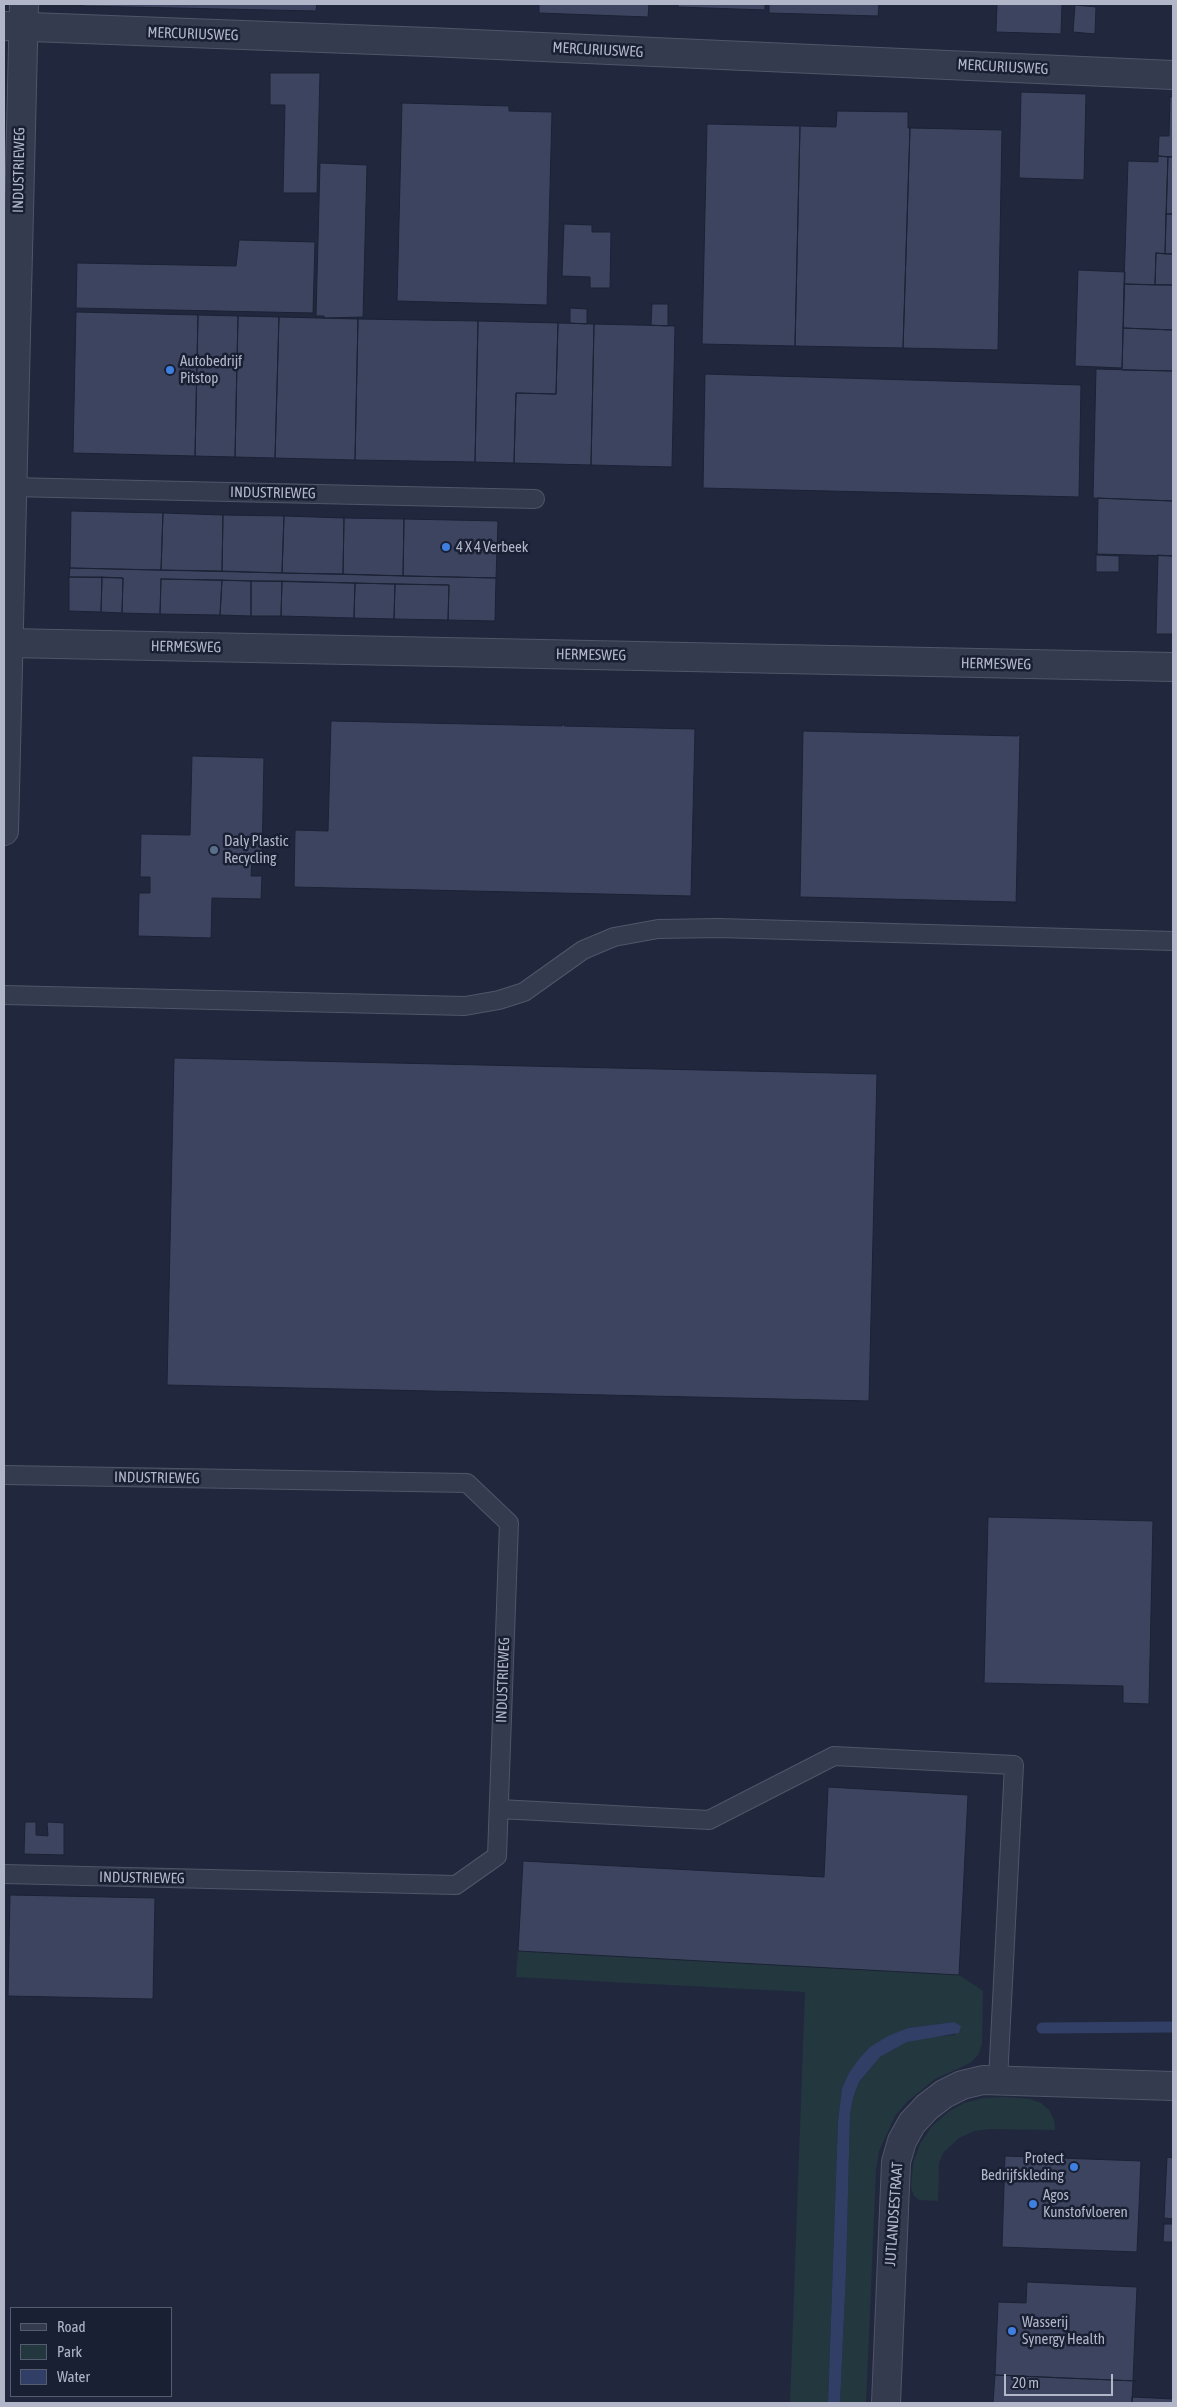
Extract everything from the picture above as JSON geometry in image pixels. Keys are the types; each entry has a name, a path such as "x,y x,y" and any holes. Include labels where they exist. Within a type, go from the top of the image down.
{"street":[{"name":"MERCURIUSWEG","path":"17,19 429,42 1173,75"},
{"name":"INDUSTRIEWEG","path":"4,831 17,19"},
{"name":"HERMESWEG","path":"8,643 1173,667"},
{"name":"JUTLANDSESTRAAT","path":"886,2403 894,2182 896,2162 902,2141 912,2123 927,2107 944,2094 962,2085 983,2080 1173,2086"}],"lane":[{"name":"INDUSTRIEWEG","path":"11,487 535,499"},
{"path":"4,995 465,1006 499,1000 524,992 584,950 614,937 658,929 719,928 1173,942"},
{"name":"INDUSTRIEWEG","path":"4,1475 467,1483 509,1523 497,1856 456,1885 4,1874"},
{"path":"499,1809 709,1820 834,1756 1014,1765 998,2080"}],"green space":[{"path":"518,1951 959,1975 983,1991 982,2044 978,2055 970,2063 935,2079 908,2101 895,2116 879,2151 876,2170 866,2403 840,2403 846,2273 850,2114 853,2098 859,2082 880,2057 907,2042 921,2038 955,2035 954,2022 908,2028 870,2047 849,2073 842,2088 838,2121 828,2403 790,2403 805,1992 516,1977"},
{"path":"983,2098 1030,2099 1041,2103 1049,2110 1054,2120 1055,2130 990,2129 974,2131 959,2138 943,2153 939,2163 938,2201 919,2200 914,2196 911,2187 913,2164 920,2144 932,2126 948,2112 964,2103"}],"water":[{"path":"954,2022 961,2026 959,2033 907,2042 880,2057 859,2082 853,2098 850,2114 846,2273 840,2403 828,2403 838,2121 842,2088 849,2073 859,2059 870,2047 888,2036 908,2028"}],"building":[{"path":"83,4 317,4 316,11 83,6"},
{"path":"539,4 649,4 648,17 539,13"},
{"path":"678,4 765,4 765,10 678,7"},
{"path":"769,4 879,4 878,16 769,13"},
{"path":"997,4 1062,4 1061,34 996,32"},
{"path":"1075,5 1096,7 1095,34 1073,32"},
{"path":"270,73 320,73 317,193 283,193 285,105 270,105"},
{"path":"1021,92 1086,94 1084,180 1019,178"},
{"path":"1170,97 1173,97 1173,157 1158,156 1159,136 1169,136"},
{"path":"402,103 509,106 509,111 552,112 547,305 397,301"},
{"path":"837,111 908,112 908,128 910,128 903,348 795,346 800,126 836,127"},
{"path":"707,124 800,126 795,346 702,344"},
{"path":"910,128 1002,130 998,350 903,348"},
{"path":"1158,156 1168,157 1165,254 1156,253 1155,285 1124,284 1128,161 1158,162"},
{"path":"1168,157 1173,157 1173,214 1166,214"},
{"path":"320,163 367,165 363,317 324,318 324,316 316,316"},
{"path":"1166,214 1173,214 1173,254 1165,254"},
{"path":"564,224 592,225 592,232 611,232 610,288 590,288 590,277 562,276"},
{"path":"239,240 315,242 313,313 76,308 77,263 236,266"},
{"path":"1156,253 1173,254 1173,285 1155,285"},
{"path":"1078,270 1125,272 1122,368 1075,366"},
{"path":"1124,284 1173,285 1173,330 1123,328"},
{"path":"652,304 668,304 668,326 651,325"},
{"path":"570,308 587,309 587,324 570,323"},
{"path":"76,312 198,315 195,456 73,453"},
{"path":"198,315 238,316 235,457 195,456"},
{"path":"238,316 279,317 275,458 235,457"},
{"path":"279,317 358,319 355,460 275,458"},
{"path":"358,319 478,321 475,462 355,460"},
{"path":"478,321 558,323 556,394 516,393 514,463 475,462"},
{"path":"558,323 594,324 591,465 514,463 516,393 556,394"},
{"path":"594,324 675,326 672,467 591,465"},
{"path":"1123,328 1173,330 1173,371 1122,370"},
{"path":"1096,369 1173,371 1173,501 1093,498"},
{"path":"705,374 1081,385 1079,497 703,488"},
{"path":"1098,498 1173,501 1173,556 1097,554"},
{"path":"71,511 163,513 161,570 70,568"},
{"path":"163,513 223,515 222,571 161,570"},
{"path":"223,515 284,516 282,573 222,571"},
{"path":"284,516 344,518 343,574 282,573"},
{"path":"344,518 404,519 403,576 343,574"},
{"path":"404,519 498,521 496,578 403,576"},
{"path":"1096,555 1119,556 1119,572 1096,572"},
{"path":"1158,555 1173,556 1173,634 1156,634"},
{"path":"70,568 496,578 495,621 448,620 449,585 161,579 160,614 122,613 123,578 69,577"},
{"path":"69,577 102,577 101,612 69,611"},
{"path":"102,577 123,578 122,613 101,612"},
{"path":"161,579 222,580 220,615 160,614"},
{"path":"222,580 251,581 251,616 220,615"},
{"path":"251,581 282,581 281,616 251,616"},
{"path":"282,581 355,583 354,618 281,616"},
{"path":"355,583 395,584 394,619 354,618"},
{"path":"395,584 449,585 448,620 394,619"},
{"path":"331,721 562,726 564,723 564,726 695,729 691,896 294,887 295,830 328,831"},
{"path":"803,731 1018,736 1020,733 1016,905 1015,902 800,897"},
{"path":"192,756 264,758 262,860 252,860 251,876 262,876 261,899 212,898 211,938 138,936 139,893 150,893 150,877 140,877 141,834 190,835"},
{"path":"174,1058 877,1074 869,1401 167,1385"},
{"path":"988,1517 1153,1521 1149,1704 1123,1703 1123,1686 984,1683"},
{"path":"828,1787 968,1795 959,1975 518,1951 523,1861 824,1877"},
{"path":"25,1822 36,1822 36,1835 48,1836 47,1822 64,1823 64,1855 24,1854"},
{"path":"10,1895 155,1898 153,1999 8,1996"},
{"path":"1005,2156 1141,2161 1137,2252 1002,2247"},
{"path":"1167,2157 1173,2158 1173,2219 1164,2218"},
{"path":"1164,2224 1173,2224 1173,2242 1163,2242"},
{"path":"1027,2282 1137,2287 1133,2380 1136,2381 995,2375 998,2302 1026,2303"},
{"path":"995,2375 1136,2382 1133,2382 1132,2403 993,2403"},
{"path":"1132,2397 1173,2399 1173,2403 1132,2403"}],"waterway":[{"path":"1042,2028 1173,2027"}],"place":[{"name":"Autobedrijf Pitstop","path":"170,370"},
{"name":"4 X 4 Verbeek","path":"446,547"},
{"name":"Daly Plastic Recycling","path":"214,850"},
{"name":"Protect Bedrijfskleding","path":"1074,2167"},
{"name":"Agos Kunstofvloeren","path":"1033,2204"},
{"name":"Wasserij Synergy Health","path":"1012,2331"}]}
